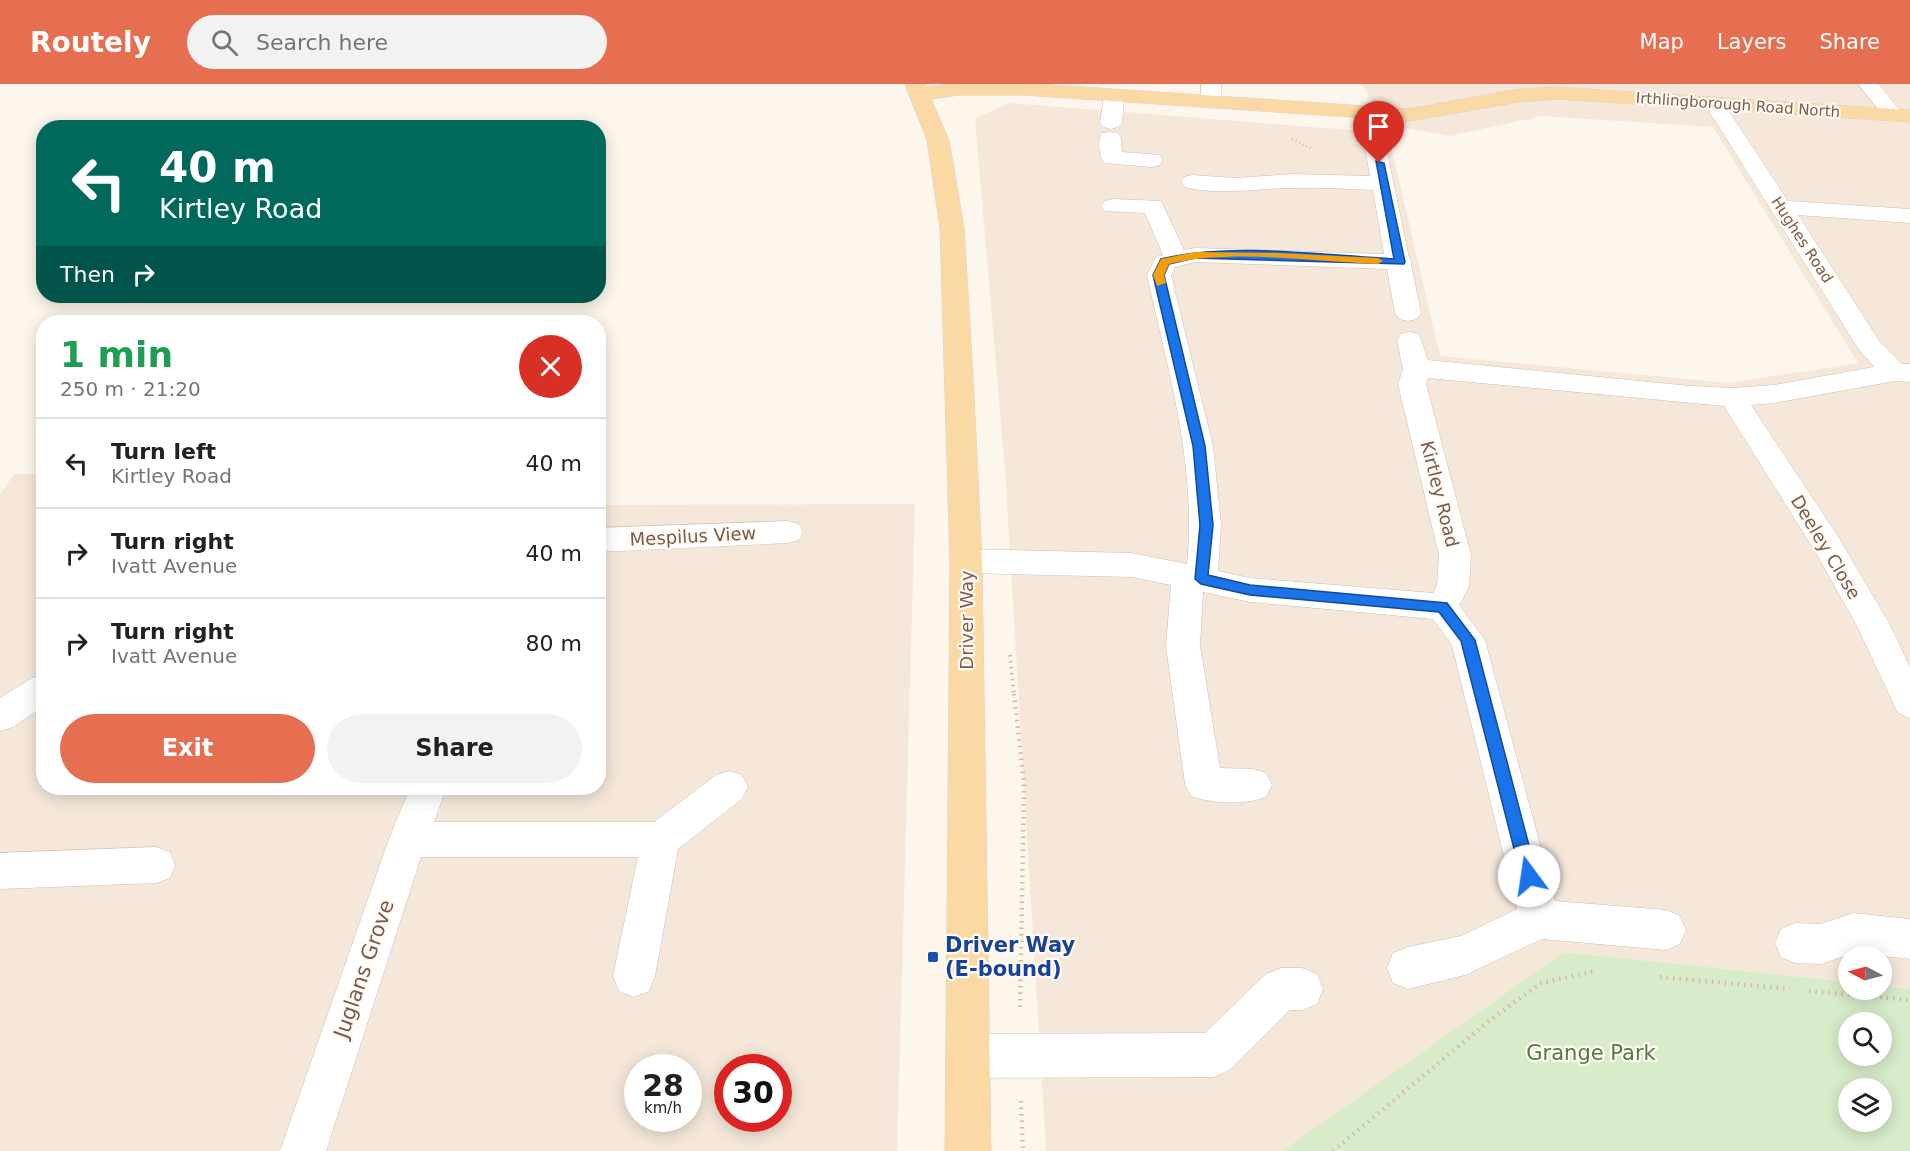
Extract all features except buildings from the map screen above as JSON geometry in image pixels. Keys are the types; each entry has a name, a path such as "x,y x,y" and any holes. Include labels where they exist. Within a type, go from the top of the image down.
{"main road":[{"name":"Irthlingborough Road North","path":"918,89 988,88 1114,96 1211,93 1370,113 1410,115 1435,113 1507,97 1539,93 1901,116"},
{"name":"Driver Way","path":"918,89 938,140 952,228 966,561 968,1151"}],"street":[{"path":"1868,84 1901,116"},
{"path":"1114,96 1111,130 1112,158 1152,160"},
{"name":"Hughes Road","path":"1714,103 1871,348 1903,372"},
{"name":"Kirtley Road","path":"1370,113 1400,262 1417,369 1412,384 1455,555 1453,587 1442,607"},
{"path":"1192,182 1236,185 1293,181 1383,183"},
{"path":"1113,206 1153,206 1161,220 1166,242 1176,257"},
{"path":"1780,207 1910,216"},
{"path":"1253,785 1204,784 1183,646 1206,525 1199,446 1159,275 1164,261 1195,255 1400,262"},
{"path":"1417,369 1446,369 1690,395 1732,397 1774,394 1903,372"},
{"name":"Deeley Close","path":"1732,397 1826,543 1872,623 1910,703"},
{"name":"Mespilus View","path":"606,540 788,532"},
{"path":"966,561 1132,565 1250,590 1442,607 1468,640 1540,920"},
{"path":"0,716 36,693"},
{"path":"408,839 661,840 729,787"},
{"name":"Juglans Grove","path":"303,1151 408,839 425,795"},
{"path":"634,976 661,840"},
{"path":"0,871 156,865"},
{"path":"1408,968 1465,955 1540,920 1666,930"},
{"path":"1795,943 1821,944 1853,933 1910,939"},
{"path":"968,1056 1214,1055 1281,989 1302,989"}],"path":[{"path":"1333,1151 1480,1029 1540,983 1592,970 1604,972"},
{"path":"1651,976 1792,989"},
{"path":"1804,990 1910,1000"}],"shaded area":[{"path":"1362,84 1910,84 1910,989 1892,987 1892,946 1838,946 1838,981 1564,952 1282,1151 1046,1151 1005,470 975,119 1009,103 1388,133 1440,356 1729,383 1858,363 1713,127 1542,116 1450,136 1384,124"},
{"path":"14,474 36,474 36,795 606,795 606,505 915,504 897,1151 0,1151 0,495"}],"green space":[{"name":"Grange Park","path":"1564,952 1838,981 1838,1000 1892,1000 1892,987 1910,989 1910,1151 1282,1151"}],"slow traffic":[{"path":"1161,283 1159,275 1164,261 1195,255 1378,261"}],"place":[{"name":"Driver Way (E-bound)","path":"933,957"}],"route":[{"path":"1379,163 1400,262 1195,255 1164,261 1159,275 1199,446 1206,525 1201,579 1250,590 1407,606 1442,607 1468,640 1529,876"}]}
